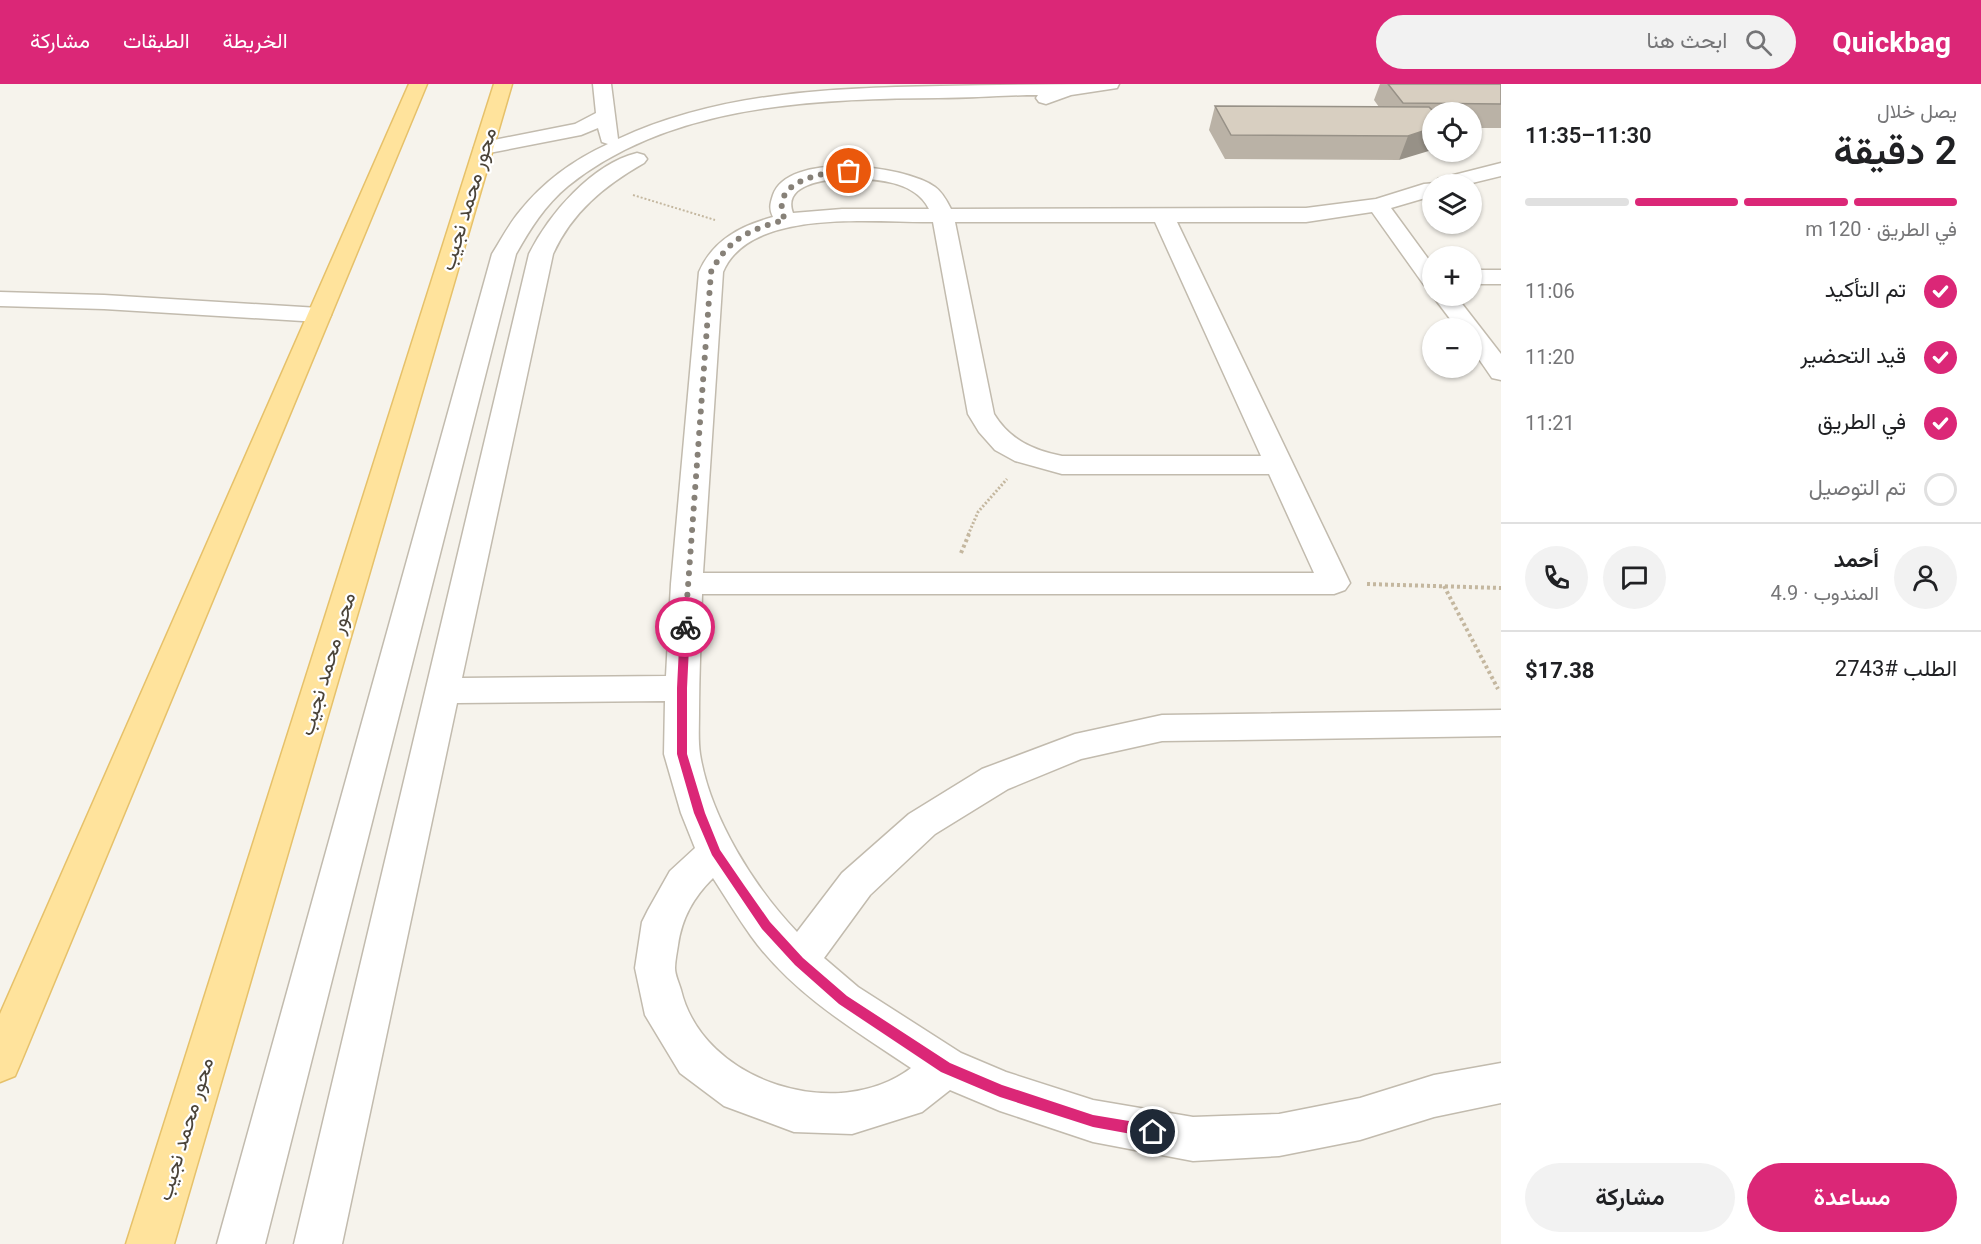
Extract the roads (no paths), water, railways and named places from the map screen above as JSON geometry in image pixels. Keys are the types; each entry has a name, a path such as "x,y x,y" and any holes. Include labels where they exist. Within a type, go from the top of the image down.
{"main road":[{"path":"0,1062 418,84"},
{"name":"محور محمد نجيب","path":"150,1244 503,84"}],"street":[{"path":"602,84 610,152"},
{"path":"242,1244 504,254 514,231 544,194 587,163 639,137 698,117 762,103 829,95 1029,88 1067,90 1110,84"},
{"path":"318,1244 541,254 550,234 576,200 614,171 661,147 715,129 774,115 836,108 1036,101 1067,90"},
{"path":"484,148 581,129 607,115"},
{"path":"1482,174 1501,169"},
{"path":"785,220 780,208 783,196 794,185 828,173 862,171 887,174 910,180 927,190 937,202 943,216 981,414 990,431 1008,446 1034,459 1062,465 1279,465"},
{"path":"1422,192 1378,205 1306,215 842,216 785,220 741,236 721,253 711,272 687,584 682,688 682,754 699,813 716,852 766,926 799,962 843,1000 946,1067 1000,1091 1093,1121 1193,1139 1290,1132 1360,1119 1434,1096 1501,1083"},
{"path":"1378,205 1422,264"},
{"path":"687,584 1334,583 1163,215"},
{"path":"1482,277 1501,277"},
{"path":"0,299 92,301 319,315"},
{"path":"1482,346 1501,372"},
{"path":"443,691 682,688"},
{"path":"799,962 856,884 922,824 995,778 1076,747 1162,728 1501,723"},
{"path":"716,852 684,882 662,922 655,968 666,1016 695,1059 739,1092 794,1111 852,1113 907,1097 946,1067"}]}
